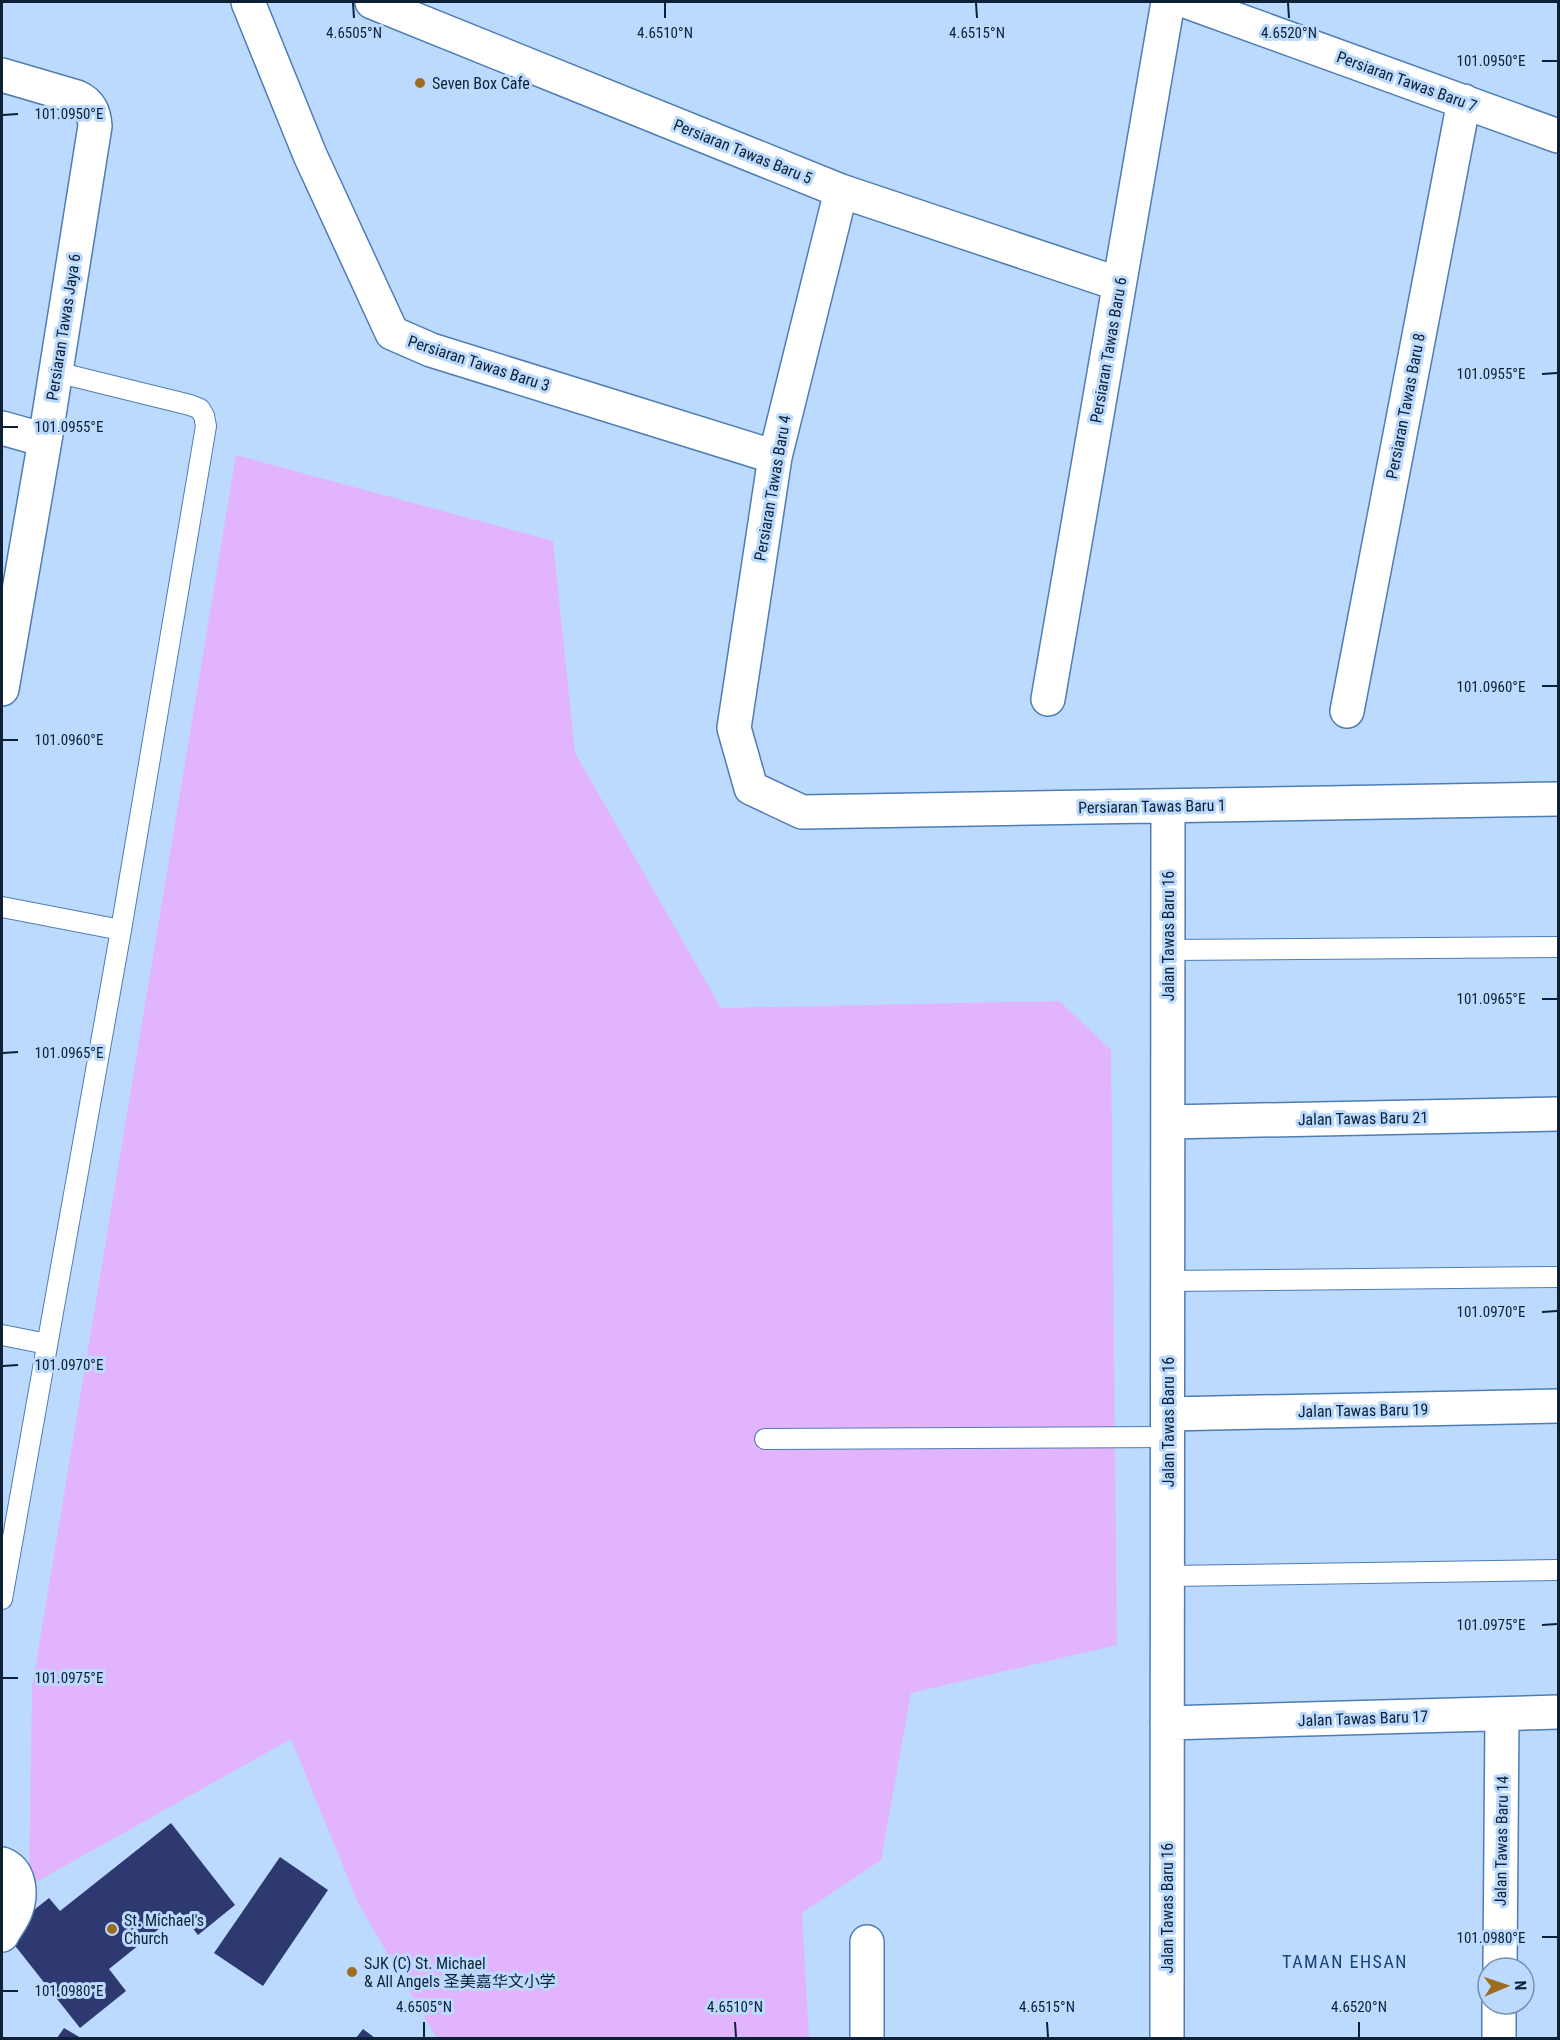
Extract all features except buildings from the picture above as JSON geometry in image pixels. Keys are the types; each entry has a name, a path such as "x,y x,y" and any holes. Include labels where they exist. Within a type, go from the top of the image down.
{"street":[{"name":"Persiaran Tawas Baru 3","path":"248,2 310,155 392,333 431,350 775,457"},
{"name":"Persiaran Tawas Baru 5","path":"372,2 841,191 1119,284"},
{"name":"Persiaran Tawas Baru 6","path":"1048,699 1168,2"},
{"name":"Persiaran Tawas Baru 7","path":"1188,2 1558,136"},
{"name":"Persiaran Tawas Jaya 6","path":"2,75 85,101 91,107 95,126 45,440 10,589 2,689"},
{"name":"Persiaran Tawas Baru 8","path":"1347,711 1464,101"},
{"name":"Persiaran Tawas Baru 4","path":"751,789 734,728 775,457 841,191"},
{"path":"2,428 45,440"},
{"name":"Persiaran Tawas Baru 1","path":"751,789 802,812 1558,800"},
{"name":"Jalan Tawas Baru 16","path":"1167,2038 1168,806"},
{"name":"Jalan Tawas Baru 21","path":"1168,1122 1558,1114"},
{"name":"Jalan Tawas Baru 19","path":"1168,1425 1558,1406"},
{"name":"Jalan Tawas Baru 17","path":"1167,1723 1558,1712"},
{"name":"Jalan Tawas Baru 14","path":"1500,1956 1503,1714"},
{"path":"2,1864 8,1866 18,1880 19,1892 16,1910 2,1935"},
{"path":"867,1942 867,2038"},
{"path":"1499,2016 1499,2038"}],"lane":[{"path":"2,1599 121,930 206,426 200,409 190,405 56,372"},
{"path":"2,907 121,930"},
{"path":"1168,950 1558,947"},
{"path":"1168,1281 1558,1277"},
{"path":"2,1335 47,1344"},
{"path":"765,1439 1168,1425"},
{"path":"1168,1576 1558,1570"}],"shaded area":[{"path":"236,455 553,541 575,753 721,1008 1059,1001 1111,1050 1117,1645 911,1693 881,1860 802,1913 809,2038 437,2038 359,1905 291,1739 29,1886 32,1688"}],"place":[{"name":"Seven Box Cafe","path":"420,83"},
{"name":"St. Michael's Church","path":"112,1929"},
{"name":"SJK (C) St. Michael & All Angels 圣美嘉华文小学","path":"352,1972"}],"district":[{"name":"TAMAN EHSAN","path":"1345,1962"}]}
